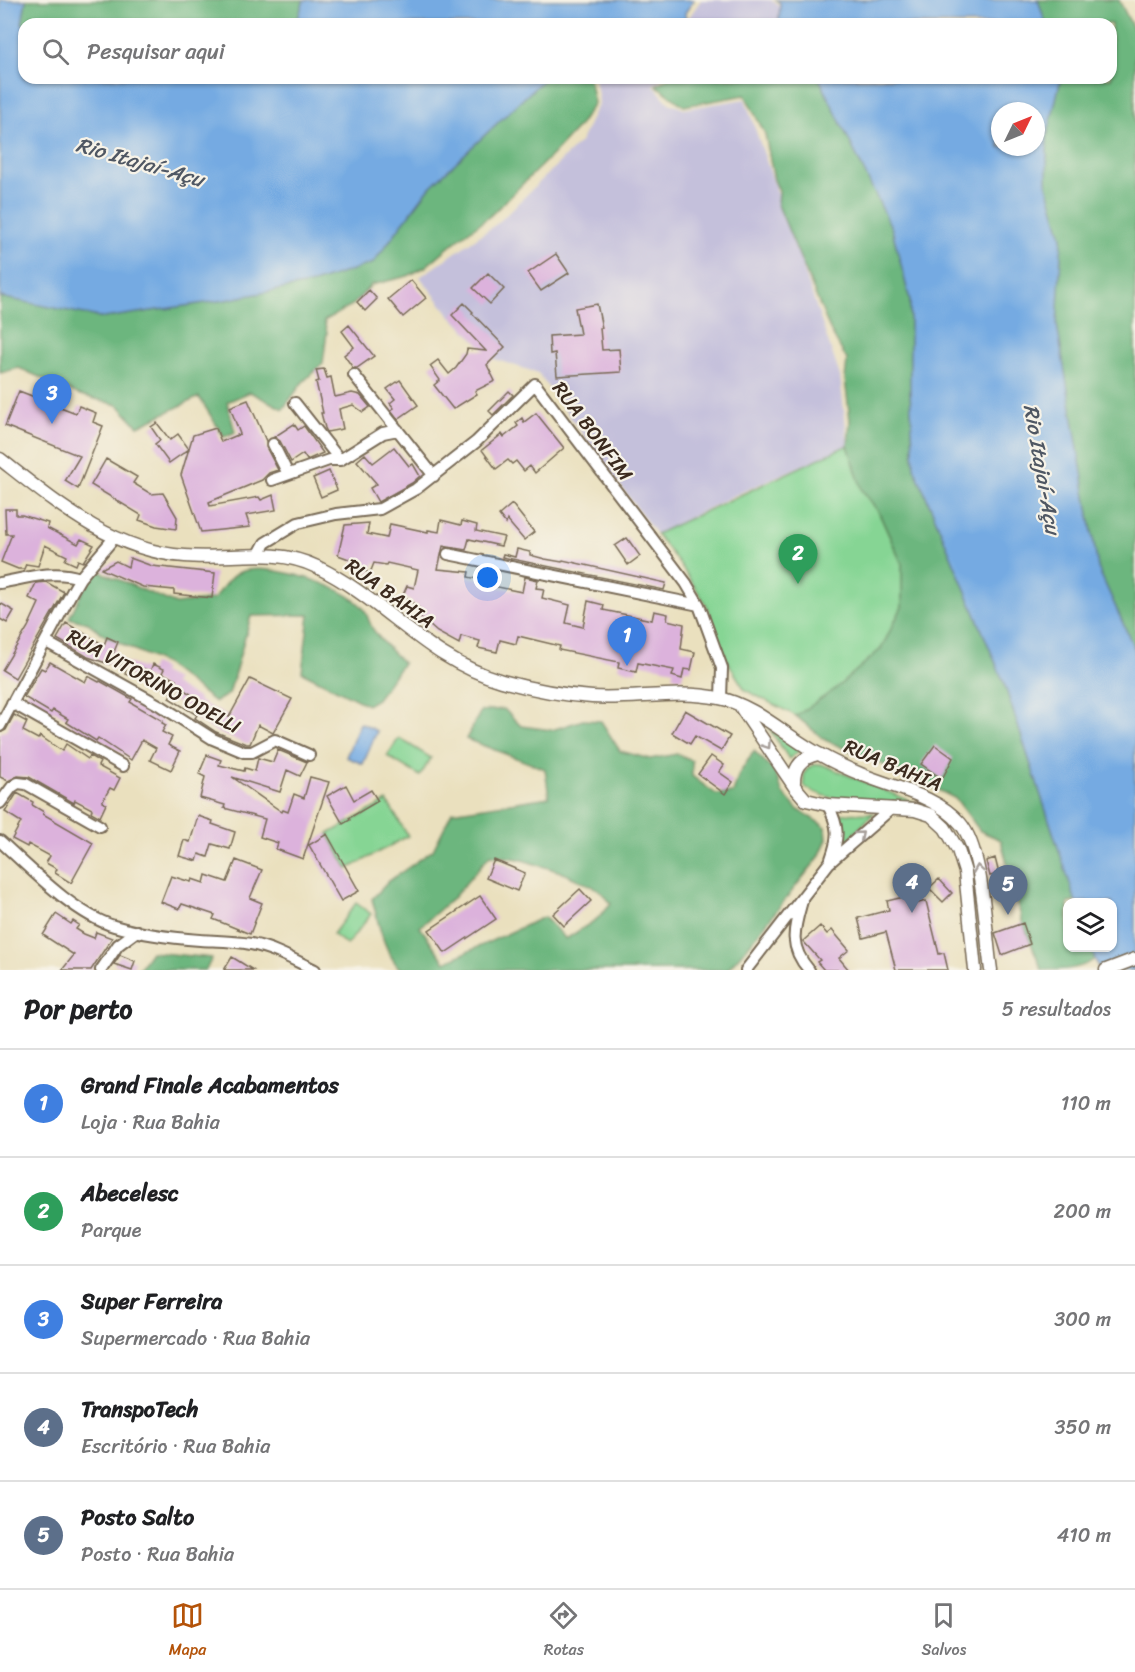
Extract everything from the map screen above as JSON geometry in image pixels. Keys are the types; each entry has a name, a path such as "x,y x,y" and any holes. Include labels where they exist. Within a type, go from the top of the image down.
{"main road":[{"name":"RUA BAHIA","path":"0,459 65,508 114,538 181,556 206,558 259,554 296,560 315,566 359,591 446,658 480,674 562,694 593,697 687,693 721,698 740,705 818,754 860,774 924,798 943,808 962,824 973,846 977,860 991,970"},
{"name":"RUA BAHIA","path":"740,705 794,786 806,800 828,805 915,810 931,815 945,828 958,850 965,872 975,970"},
{"path":"794,786 795,770 800,762 808,756 818,754"},
{"path":"1106,970 1135,959"}],"street":[{"path":"354,375 434,476"},
{"name":"RUA BONFIM","path":"259,554 265,543 298,523 336,514 380,510 416,489 476,442 536,384 686,583 699,605 722,668 721,698"},
{"path":"296,403 340,460"},
{"path":"272,480 329,460 340,460 383,433 398,430"},
{"path":"273,444 288,474"},
{"path":"0,726 80,578 114,538"},
{"path":"448,554 699,605"},
{"path":"0,583 46,575 68,574 80,578"},
{"name":"RUA VITORINO ODELLI","path":"46,642 161,706 213,739 244,752 252,752 275,740 309,755"},
{"path":"12,703 123,766"},
{"path":"0,803 12,787 18,783 26,784 100,826"},
{"path":"828,805 837,829 837,842 829,863"},
{"path":"746,970 829,863 892,808"},
{"path":"0,841 71,903 93,918 113,926 137,931 252,944 268,949 300,967 315,970"},
{"path":"803,896 793,943 797,954 809,970"},
{"path":"101,970 118,945 137,931"},
{"path":"756,959 762,970"}],"shaded area":[{"path":"701,0 771,0 780,6 779,18 688,18"},
{"path":"596,84 654,84 669,103 684,109 745,99 840,376 848,445 735,495 656,534 538,373 494,359 450,315 420,277 498,223 581,141 599,102"}],"green space":[{"path":"26,0 304,0 298,18 23,18"},
{"path":"1038,0 1119,0 1135,32 1135,650 1098,568 1057,325 1062,237 1047,186 1047,137 1060,84 1117,84 1117,18 1044,18"},
{"path":"539,84 590,84 594,103 579,126 490,216 425,267 408,276 371,285 354,304 324,321 327,332 323,363 302,383 283,409 250,392 227,402 235,432 224,437 199,397 138,426 118,405 80,395 19,368 0,373 0,297 104,318 225,300 313,283 373,263 430,187"},
{"path":"822,84 892,229 910,300 910,391 914,467 1004,683 1075,898 1063,898 1063,952 1092,952 1095,959 1089,963 1070,969 1042,970 1022,921 1001,840 980,831 956,799 921,781 825,740 796,716 834,690 881,649 902,607 902,564 878,511 862,490 848,445 850,420 845,379 847,360 831,332 778,205 779,191 774,180 765,134 745,95 684,106 656,85"},
{"path":"848,445 862,490 878,511 902,564 902,607 881,649 834,690 796,716 745,690 727,661 706,604 679,563 656,534"},
{"path":"94,569 176,604 214,599 230,579 243,571 271,570 306,578 354,599 365,610 378,636 403,663 377,699 367,705 302,672 309,615 251,616 229,694 215,702 165,664 107,637 88,623 69,618"},
{"path":"504,709 521,726 552,730 583,720 601,721 620,751 650,759 677,754 692,761 692,776 716,794 733,793 739,774 754,751 773,770 782,792 797,809 826,827 827,839 819,857 727,970 401,970 386,946 372,899 389,881 433,850 452,812 549,797 545,769 466,739 481,711","holes":["490,855 519,859 561,872 598,889 611,903 597,919 566,939 544,917 445,962 420,927 454,897"]},
{"path":"769,728 801,749 789,759"},
{"path":"399,738 431,758 420,776 387,756"},
{"path":"820,764 915,803 843,800 816,793 805,787 804,774 811,766"},
{"path":"387,801 408,836 348,869 328,834"},
{"path":"874,813 843,845 843,825 839,814"},
{"path":"356,903 371,914 347,945 333,934"},
{"path":"151,952 212,958 206,970 138,970"}],"water":[{"name":"Rio Itajaí-Açu","path":"0,0 26,0 23,18 18,18 18,84 539,84 430,187 373,263 313,283 225,300 104,318 0,297"},
{"path":"304,0 694,0 685,13 686,18 298,18"},
{"path":"776,0 1038,0 1044,18 779,18 780,3"},
{"name":"Rio Itajaí-Açu","path":"822,84 1060,84 1047,137 1047,186 1062,237 1057,325 1098,568 1135,650 1135,970 1099,970 1092,952 1117,952 1117,898 1075,898 1004,683 914,467 910,391 910,300 892,229"},
{"path":"360,723 377,731 363,764 346,757"}],"building":[{"path":"556,254 569,273 541,291 528,273"},
{"path":"488,273 504,289 490,304 473,288"},
{"path":"411,280 426,298 403,317 388,299"},
{"path":"369,290 377,299 365,311 357,302"},
{"path":"464,303 505,347 487,365 495,381 475,391 477,394 453,409 434,385 440,380 430,366 438,360 449,374 456,368 467,349 486,351 452,315"},
{"path":"597,304 602,328 600,328 602,350 619,349 621,372 557,376 555,353 550,354 549,336 580,334 575,308"},
{"path":"349,325 374,356 357,368 353,368 344,355 354,347 342,331"},
{"path":"324,369 327,378 331,377 335,397 352,393 360,395 370,407 363,412 353,405 339,409 343,429 327,432 316,382 319,381 316,370"},
{"path":"400,380 418,405 398,419 391,410 394,408 390,403 395,399 387,389"},
{"path":"19,391 76,413 79,406 96,413 93,422 103,426 78,489 65,481 80,456 5,426"},
{"path":"509,391 513,395 493,415 489,411"},
{"path":"248,400 266,441 266,447 278,470 269,473 262,480 209,502 210,506 259,497 261,500 273,495 276,510 246,515 250,527 201,532 181,475 193,435 216,428 221,442 240,434 230,407"},
{"path":"536,413 564,448 535,473 530,466 524,471 516,461 512,464 508,460 496,469 482,450 502,434 504,437 518,426 516,423 522,418 524,422"},
{"path":"157,423 170,440 178,434 189,449 169,463 155,444 160,440 151,427"},
{"path":"294,424 298,430 304,426 323,453 307,460 303,454 291,462 280,441 274,437"},
{"path":"394,447 409,466 413,464 420,476 378,502 370,488 377,484 357,461 365,454 373,463"},
{"path":"106,459 137,477 133,483 151,494 163,493 177,517 176,529 156,526 139,520 141,515 91,485"},
{"path":"329,471 337,490 321,497 313,478"},
{"path":"512,504 534,532 524,540 507,520 506,524 499,515"},
{"path":"5,509 16,509 16,515 48,523 47,528 78,544 81,539 94,545 83,562 78,560 76,565 65,560 67,556 45,545 38,566 26,564 24,569 18,569 1,562 12,534 6,534"},
{"path":"441,520 461,525 462,521 477,525 476,531 504,537 501,546 469,539 466,550 443,546 438,569 469,572 468,577 488,581 488,585 522,592 525,577 538,580 536,588 544,589 542,598 570,605 566,623 583,627 588,601 604,605 603,610 652,620 654,611 668,614 667,620 684,624 681,649 695,652 691,670 684,669 682,679 672,676 674,670 638,663 636,672 618,668 619,662 559,650 560,646 518,636 516,644 500,640 497,652 478,648 480,641 461,636 459,644 437,632 418,615 420,609 403,595 407,586 414,588 418,570 387,563 386,565 374,563 370,573 359,569 360,563 338,555 345,525 369,523 367,534 387,538 390,524 439,532"},
{"path":"627,538 640,556 628,565 615,546"},
{"path":"517,549 545,559 562,562 563,560 666,583 664,590 502,557 503,554 515,557"},
{"path":"130,558 152,566 215,573 212,598 174,594 174,590 143,587 101,569 116,561 128,567"},
{"path":"46,582 64,592 15,678 2,670 28,627 39,603 29,598 36,583"},
{"path":"0,603 14,611 7,623 0,619"},
{"path":"66,623 104,645 107,637 118,642 109,664 88,657 57,639"},
{"path":"122,661 150,671 153,664 164,669 162,673 176,680 174,684 229,717 250,679 292,699 273,733 258,725 250,744 246,744 216,732 195,718 197,715 169,698 172,693 159,684 138,674 136,678 125,674 126,669 120,667"},
{"path":"50,662 85,682 88,676 100,681 132,699 130,702 163,721 162,723 166,725 162,732 172,737 168,745 180,751 171,770 150,760 156,748 142,740 131,760 98,738 96,741 66,722 68,719 53,710 51,713 24,697 41,668 45,670"},
{"path":"685,710 730,736 721,751 695,736 690,744 672,733"},
{"path":"14,715 27,722 23,731 38,739 40,736 62,751 66,744 88,759 90,756 100,762 98,766 120,778 114,790 110,788 102,802 106,804 100,817 91,812 92,809 75,800 74,803 29,777 18,776 8,781 0,777 0,733 6,730"},
{"path":"935,745 953,758 942,779 921,764"},
{"path":"278,750 307,762 300,776 287,770 280,792 232,777 282,812 283,810 288,812 294,794 304,798 310,777 329,782 303,859 276,849 278,843 260,837 265,819 224,808 225,805 200,798 205,777 199,774 207,755 221,760 219,765 244,771 245,768 255,771 258,758 273,762"},
{"path":"711,756 724,765 719,772 733,782 725,794 698,774"},
{"path":"346,785 354,800 371,790 378,801 343,824 327,796"},
{"path":"17,793 33,802 32,805 44,812 43,814 93,843 71,883 55,873 57,869 46,863 50,856 28,844 27,847 12,839 21,822 5,812"},
{"path":"198,816 235,832 230,849 212,844 208,857 199,854 197,861 179,856 184,840 190,842"},
{"path":"327,834 359,891 341,901 309,845"},
{"path":"995,858 999,874 990,876 986,861"},
{"path":"236,860 262,870 250,898 262,903 250,934 213,919 215,915 182,904 179,909 161,902 171,876 204,883 206,875 227,882"},
{"path":"494,860 525,873 517,891 486,878"},
{"path":"939,879 952,893 943,902 929,888"},
{"path":"580,889 591,901 564,926 553,914"},
{"path":"916,894 918,903 926,901 939,954 944,953 948,970 896,970 886,932 863,938 858,918 889,910 887,901"},
{"path":"480,896 496,919 445,953 429,930"},
{"path":"56,914 71,924 73,921 79,925 76,929 84,934 94,938 96,932 112,938 91,970 62,970 74,955 43,935"},
{"path":"1023,923 1030,944 1002,955 995,933"},
{"path":"820,926 827,934 832,930 849,950 839,958 849,970 824,970 817,962 820,960 803,941"},
{"path":"120,955 135,961 132,970 114,964"},
{"path":"232,957 253,970 224,970"}],"place":[{"name":"Super Ferreira","path":"52,424"},
{"name":"Abecelesc","path":"798,584"},
{"name":"Grand Finale Acabamentos","path":"627,666"},
{"name":"TranspoTech","path":"912,913"},
{"name":"Posto Salto","path":"1008,915"}]}
